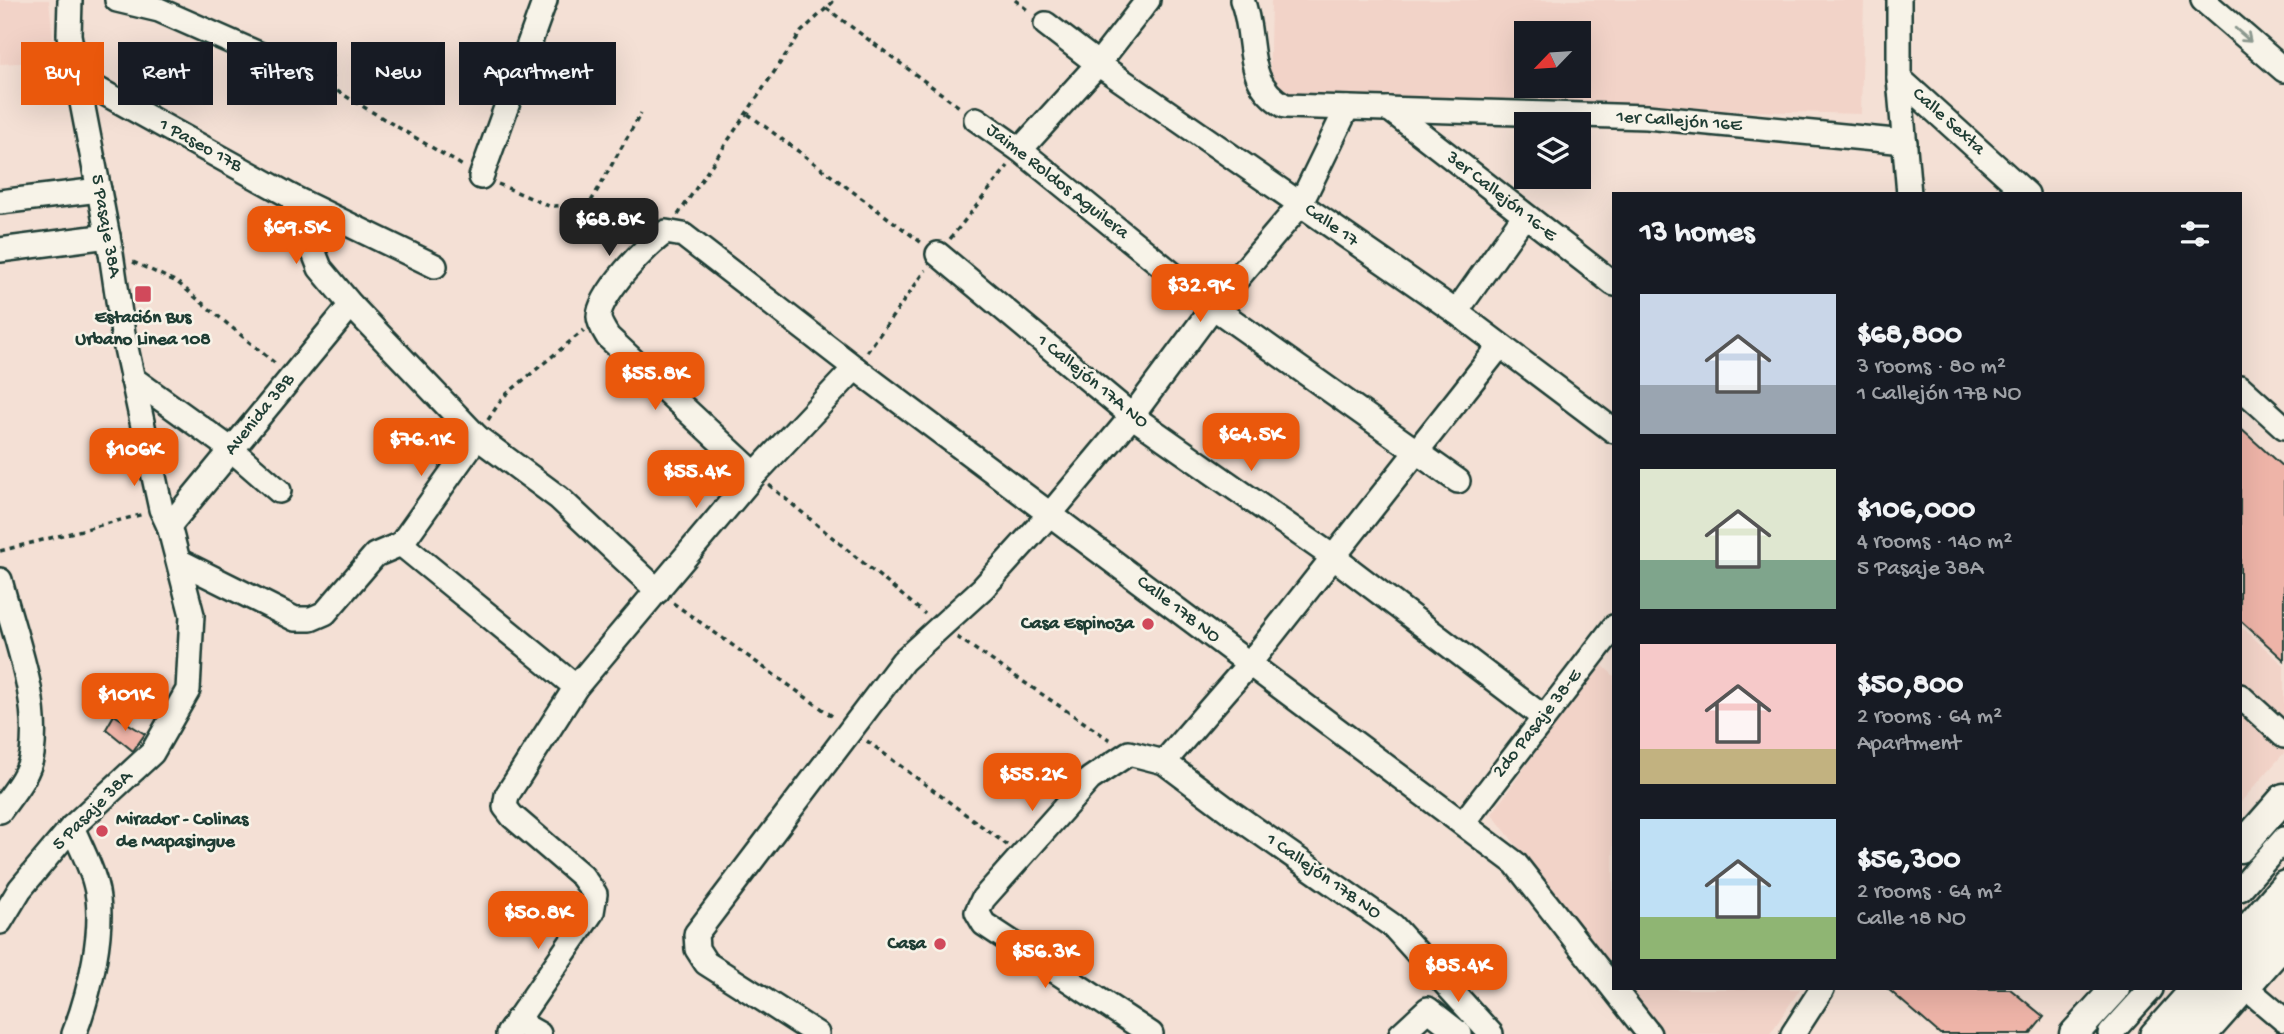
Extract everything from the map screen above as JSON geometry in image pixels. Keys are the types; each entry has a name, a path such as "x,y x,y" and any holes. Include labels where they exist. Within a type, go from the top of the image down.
{"main road":[{"path":"2245,833 2284,798"},
{"path":"2242,870 2284,822"},
{"path":"2242,971 2284,911"},
{"path":"2242,977 2284,943"},
{"path":"2074,1034 2114,990"},
{"path":"2096,1034 2135,990"},
{"path":"2190,1018 2225,990"}],"street":[{"name":"5 Pasaje 38A","path":"70,0 71,42"},
{"path":"117,0 159,10 232,42"},
{"path":"481,177 545,0"},
{"path":"1020,150 1098,64 1148,0"},
{"name":"1er Callejón 16E","path":"1242,0 1260,85 1271,98 1285,106 1647,117 1905,142"},
{"path":"1899,0 1899,78 1909,192"},
{"path":"2203,0 2284,70"},
{"name":"Calle 17","path":"1046,24 1098,64 1456,312 1612,431"},
{"name":"Calle Sexta","path":"1899,78 2025,192"},
{"name":"1 Paseo 17B","path":"104,93 292,197 435,266"},
{"name":"5 Pasaje 38A","path":"0,922 20,889 72,827 152,753 188,690 192,615 165,517 132,378 84,105"},
{"path":"817,1034 706,963 697,949 696,934 903,661 983,589 1051,513 1132,416 1213,306 1300,205 1347,108"},
{"name":"3er Callejón 16-E","path":"1389,109 1612,282"},
{"name":"Jaime Roldos Aguilera","path":"976,119 1020,150 1213,306 1416,454 1458,481"},
{"path":"0,202 99,190"},
{"path":"292,197 320,268 351,305 477,437 559,498 657,591"},
{"path":"1456,312 1524,216"},
{"path":"666,232 653,240 604,299 599,318 608,337 755,474"},
{"name":"Calle 17B NO","path":"666,232 683,236 1249,664 1464,822 1515,863 1612,987"},
{"path":"0,250 109,245"},
{"name":"1 Callejón 17A NO","path":"938,254 1132,416 1333,557 1543,717"},
{"name":"Avenida 38B","path":"165,517 232,450 351,305"},
{"path":"1164,762 1249,664 1499,347"},
{"path":"539,1034 512,1028 592,912 594,894 582,876 505,807 507,795 576,687 755,474 855,368"},
{"path":"132,378 232,450 279,491"},
{"path":"2242,389 2284,427"},
{"path":"179,561 295,619 311,619 325,613 374,555 401,544 477,437"},
{"path":"401,544 576,687"},
{"path":"0,580 31,696 32,756 18,786 0,811"},
{"name":"2do Pasaje 38-E","path":"1464,822 1612,630"},
{"path":"2242,698 2284,736"},
{"name":"1 Callejón 17B NO","path":"1151,1034 984,924 977,912 982,899 1090,779 1129,753 1164,762 1393,926 1492,1034"},
{"path":"72,827 96,885 99,916 88,999 74,1034"},
{"path":"2242,886 2284,839"},
{"path":"2242,932 2284,883"},
{"path":"2242,989 2284,1020"},
{"name":"Calle 17B NO","path":"1615,990 1649,1034"},
{"path":"1793,1034 1821,990"},
{"path":"2110,1034 2150,990"},
{"path":"1401,1034 1428,1009 1460,1034"},
{"path":"2152,1034 2190,1018"}],"path":[{"path":"666,232 801,32 835,0"},
{"name":"Jaime Roldos Aguilera","path":"826,8 976,119"},
{"path":"748,114 938,254"},
{"path":"109,245 177,282 292,377"},
{"path":"477,437 503,397 599,318"},
{"path":"0,551 165,517"}],"shaded area":[{"path":"0,0 49,0 53,42 21,42 21,63 0,64"},
{"path":"1271,0 1864,0 1861,114 1269,98"},
{"path":"2242,628 2284,665 2284,753 2242,801"},
{"path":"1599,662 1612,674 1612,970 1492,814"},
{"path":"1628,990 1799,990 1770,1034 1662,1034"}],"building":[{"path":"2242,430 2284,468 2284,660 2242,622"},
{"path":"114,715 145,734 133,751 106,729"},
{"path":"1889,990 2011,990 2044,1017 2030,1034 1940,1034"}],"place":[{"name":"Estación Bus Urbano Linea 108","path":"143,294"},
{"name":"Casa Espinoza","path":"1148,624"},
{"name":"Mirador - Colinas de Mapasingue","path":"102,831"},
{"name":"Casa","path":"940,944"}]}
